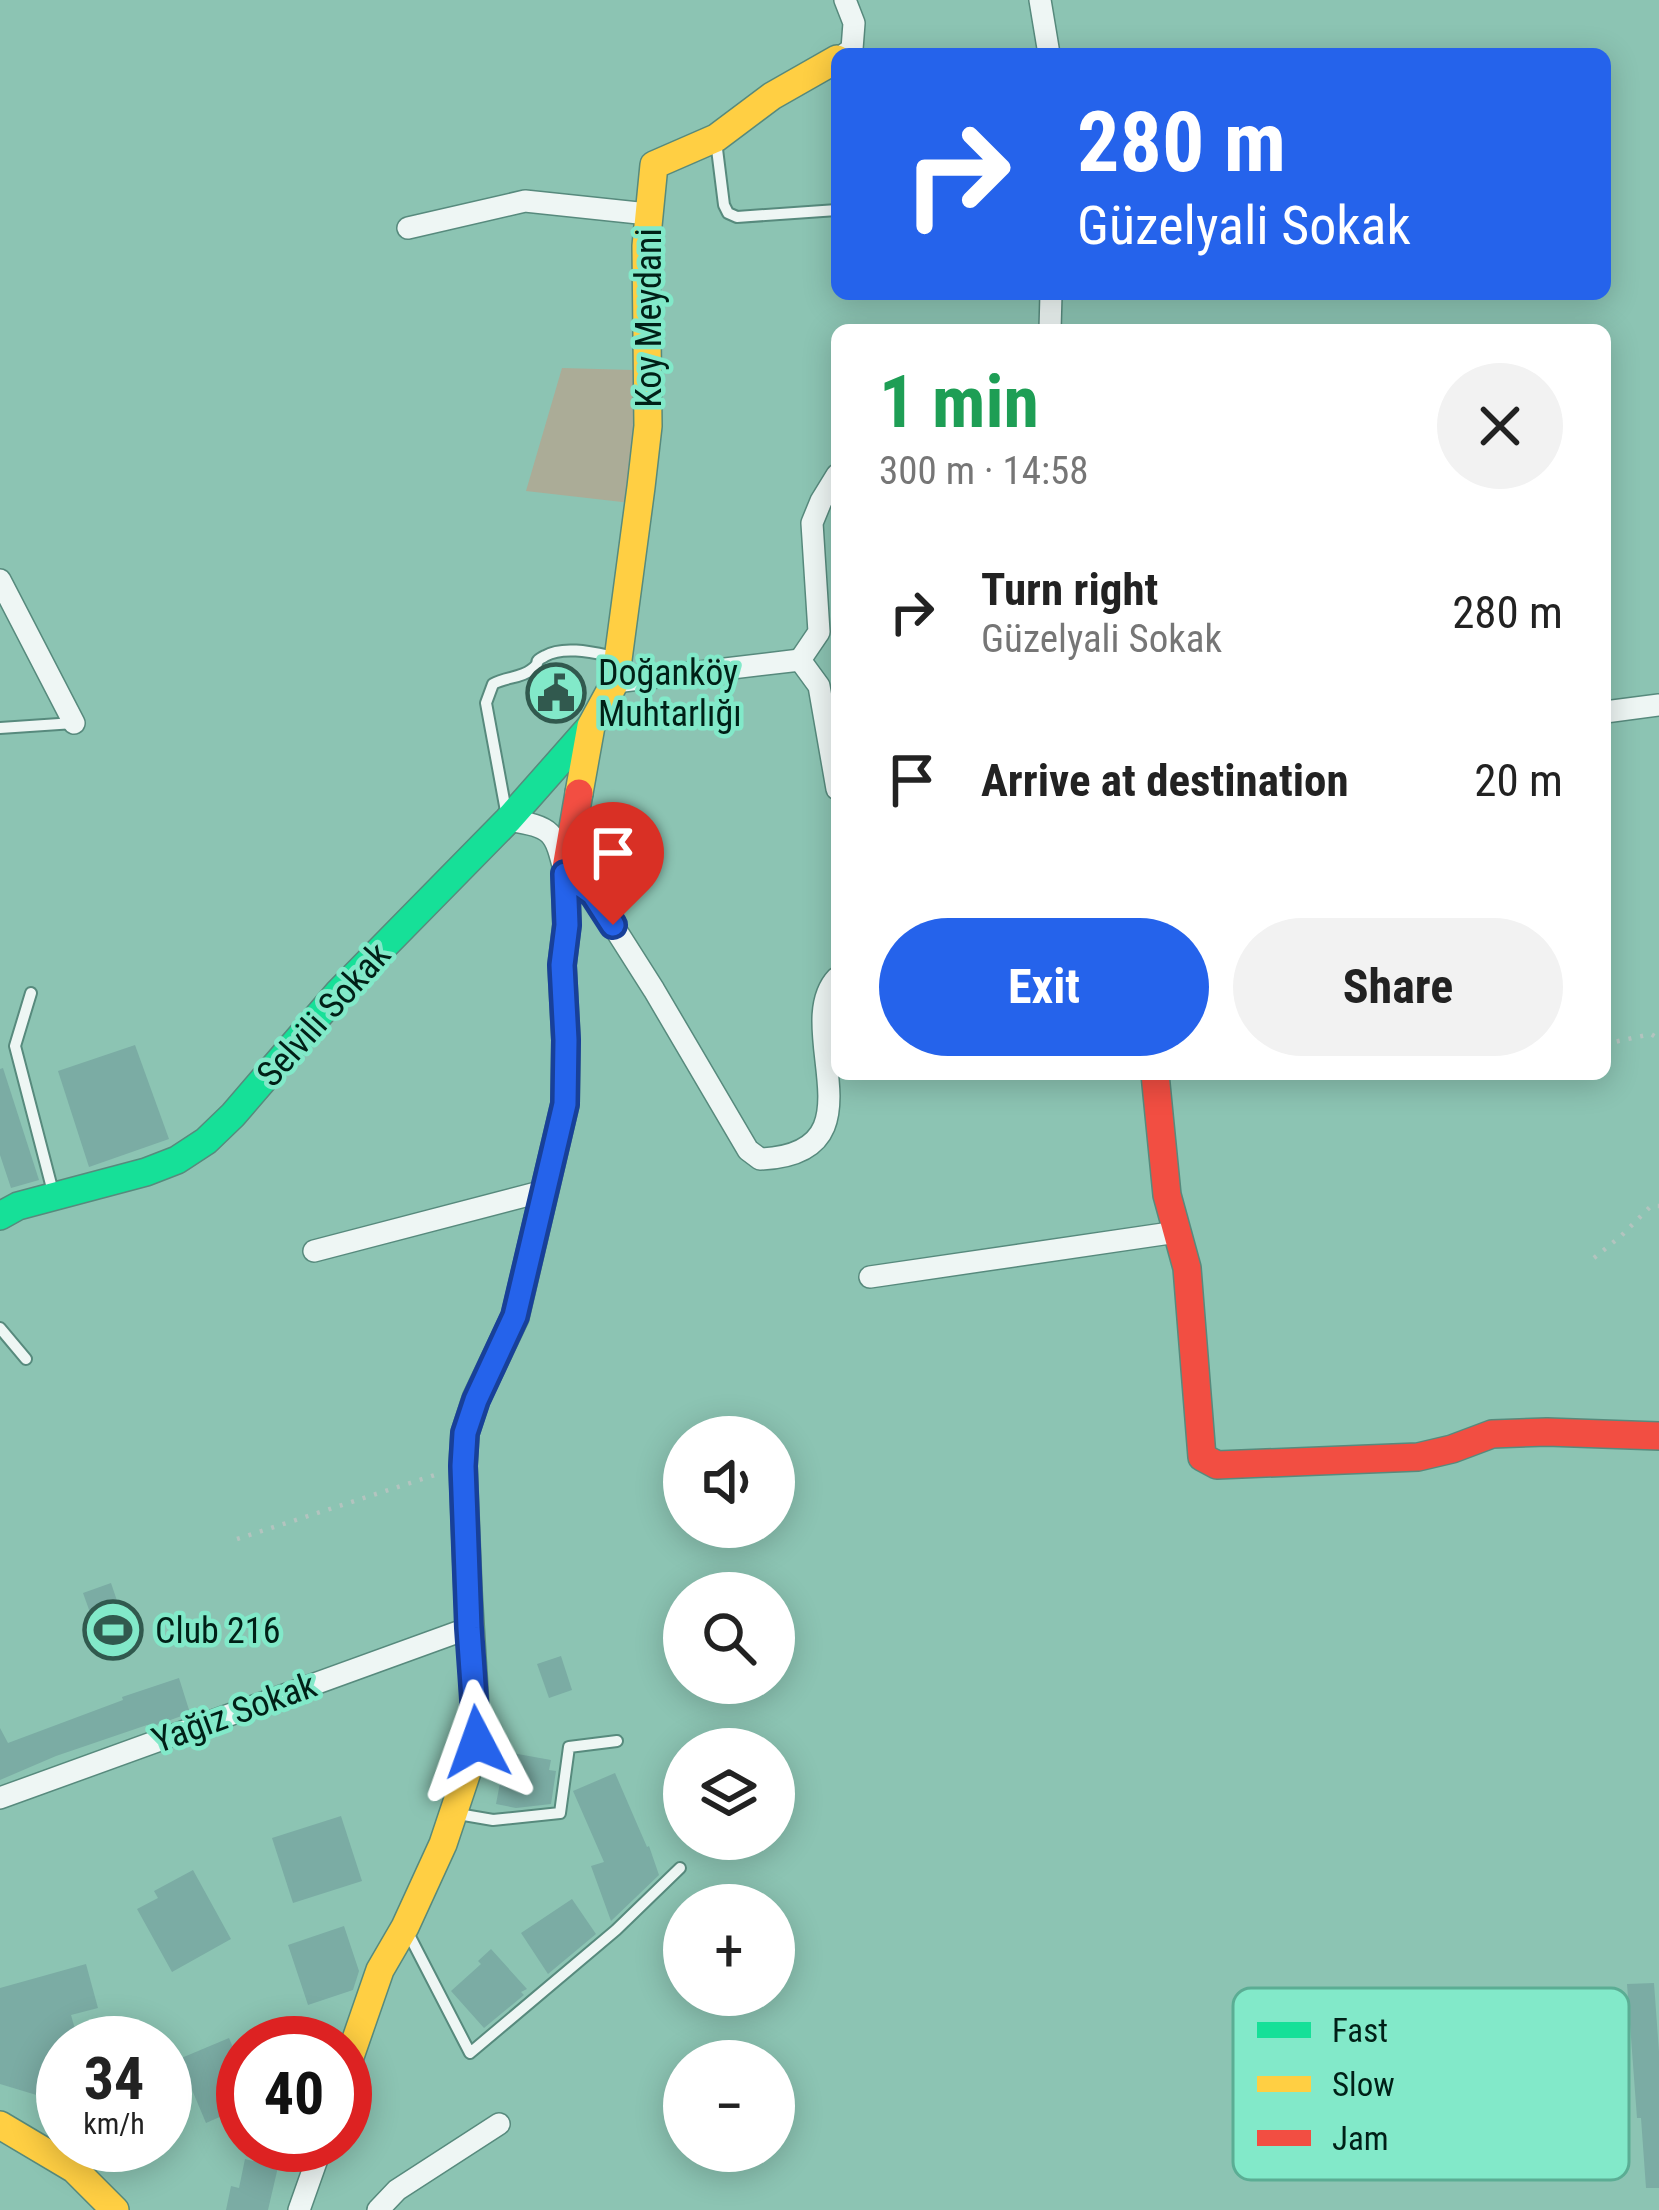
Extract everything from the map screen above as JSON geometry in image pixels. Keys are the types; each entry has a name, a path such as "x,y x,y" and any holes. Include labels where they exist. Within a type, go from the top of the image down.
{"street":[{"path":"845,0 854,22 852,48"},
{"path":"1040,0 1048,48"},
{"name":"Koy Meydani","path":"616,669 648,426 648,214 654,165 716,138 831,63"},
{"path":"408,228 525,201 648,214"},
{"path":"565,874 591,726 616,669 800,660 825,639 819,632 812,523 831,485"},
{"path":"0,580 74,723"},
{"path":"800,660 819,686 831,755"},
{"path":"1611,711 1659,705"},
{"name":"Selvili Sokak","path":"0,1216 18,1206 146,1172 206,1141 338,993 508,820 591,726"},
{"path":"364,2016 380,1970 405,1927 455,1813 477,1742 465,1433 515,1316 565,1104 565,874 557,841 537,824 508,820"},
{"path":"565,874 593,894 741,1139 760,1159 794,1155 819,1135 829,1088 825,1038 826,996 831,984"},
{"path":"1156,1080 1167,1196 1187,1268 1202,1457 1217,1465 1418,1456 1492,1434 1659,1436"},
{"path":"314,1251 544,1191"},
{"path":"870,1277 1177,1232"},
{"name":"Yağiz Sokak","path":"0,1798 469,1628"},
{"path":"378,2210 397,2190 499,2124"},
{"path":"0,2125 74,2169 114,2209"},
{"path":"299,2210 312,2172"}],"lane":[{"path":"716,138 728,214 831,210"},
{"path":"508,820 486,703 493,684 530,671 551,652 586,651 616,669"},
{"path":"0,728 74,723"},
{"path":"31,993 15,1046 54,1196"},
{"path":"0,1328 26,1359"},
{"path":"455,1813 494,1820 560,1814 568,1747 617,1741"},
{"path":"405,1927 470,2053 616,1930 680,1868"}],"path":[{"path":"1611,1043 1651,1034 1659,1040"},
{"path":"1594,1258 1651,1206 1659,1205"},
{"path":"237,1539 463,1466"}],"green space":[{"path":"562,368 634,370 643,378 631,503 526,491"}],"building":[{"path":"135,1045 169,1139 89,1167 58,1071"},
{"path":"3,1068 39,1180 11,1188 0,1155"},
{"path":"111,1583 133,1648 106,1657 83,1593"},
{"path":"561,1656 572,1690 549,1698 537,1664"},
{"path":"179,1678 190,1713 56,1756 0,1780 0,1728 8,1743"},
{"path":"506,1752 551,1760 549,1770 556,1771 551,1804 516,1808 496,1804"},
{"path":"615,1773 659,1875 611,1921 591,1866 604,1862 573,1791"},
{"path":"341,1816 362,1881 293,1903 272,1838"},
{"path":"193,1870 231,1939 172,1972 137,1909 158,1898 154,1891"},
{"path":"572,1899 596,1934 548,1974 521,1933"},
{"path":"344,1926 359,1971 353,1990 308,2005 288,1945"},
{"path":"491,1949 527,1989 484,2028 451,1991"},
{"path":"86,1964 98,2008 71,2016 36,2016 36,2095 0,2084 0,1988"},
{"path":"1654,1983 1659,2188 1646,2188 1627,1984"},
{"path":"216,2043 216,2119 206,2123 192,2090 192,2054"},
{"path":"242,2172 277,2172 268,2210 226,2210 231,2186 239,2188"}],"traffic: fast":[{"path":"0,1216 18,1206 146,1172 206,1141 338,993 508,820 591,726"}],"traffic: slow":[{"path":"579,793 591,726 615,682 641,487 648,426 646,246 654,165 716,138 772,96 831,62"},
{"path":"364,2016 380,1970 443,1844 477,1742 468,1591"},
{"path":"0,2125 74,2169 115,2210"}],"traffic: jam":[{"path":"468,1591 465,1433 515,1317 565,1104 565,874 579,793"},
{"path":"1156,1080 1167,1195 1187,1268 1202,1457 1217,1465 1418,1457 1492,1434 1659,1436"}],"place":[{"name":"Doğanköy Muhtarlığı","path":"556,693"},
{"name":"Club 216","path":"113,1630"}],"route":[{"path":"477,1742 465,1433 515,1316 565,1104 565,874 593,894 613,925"}]}
